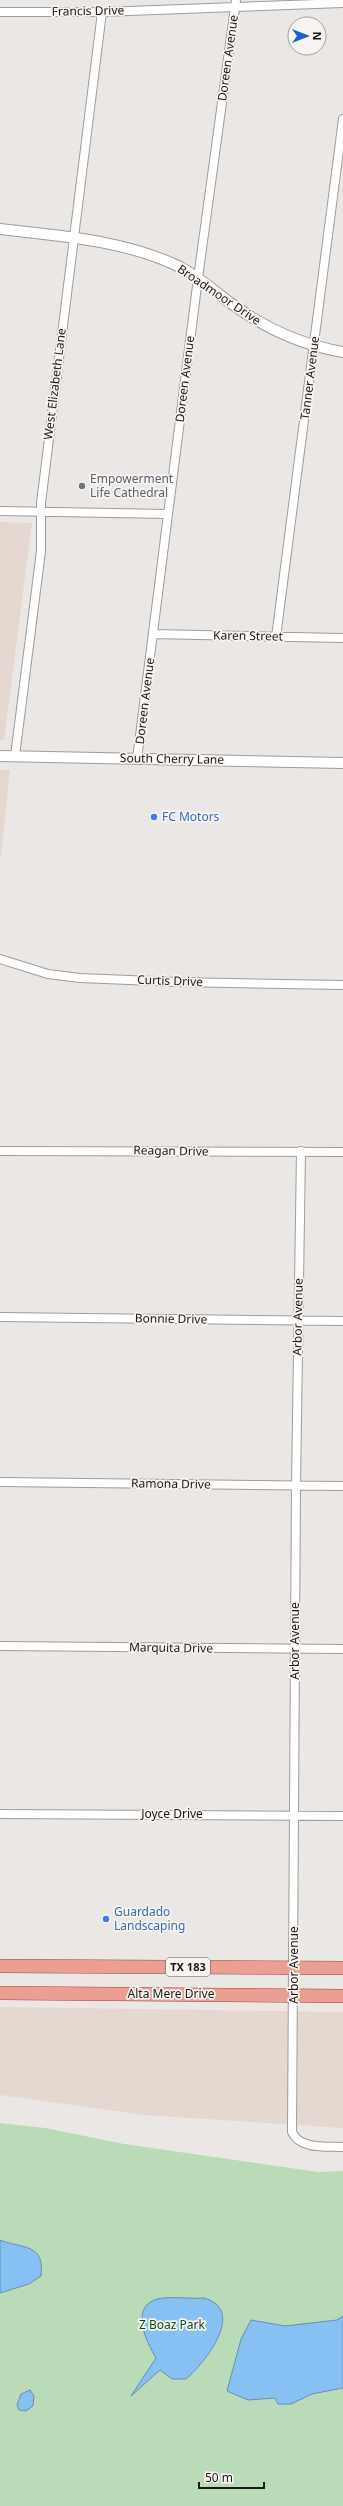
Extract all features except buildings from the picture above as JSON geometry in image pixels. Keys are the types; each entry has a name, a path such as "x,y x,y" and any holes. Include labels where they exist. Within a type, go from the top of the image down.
{"main road":[{"name":"TX 183","path":"0,1966 343,1968"},
{"name":"Alta Mere Drive","path":"0,1993 343,1996"}],"street":[{"name":"Francis Drive","path":"0,12 102,12 235,3 343,3"},
{"name":"Doreen Avenue","path":"137,759 198,278 235,3"},
{"name":"West Elizabeth Lane","path":"15,756 41,551 42,512 73,238 102,12"},
{"name":"Tanner Avenue","path":"276,637 343,120"},
{"name":"Broadmoor Drive","path":"0,228 73,238 148,253 198,278 266,327 314,345 343,352"},
{"path":"0,511 96,511 168,514"},
{"name":"Karen Street","path":"153,634 343,638"},
{"name":"South Cherry Lane","path":"0,756 343,763"},
{"name":"Curtis Drive","path":"0,959 48,974 80,978 172,982 343,985"},
{"name":"Reagan Drive","path":"0,1151 343,1152"},
{"name":"Arbor Avenue","path":"301,1151 296,1486 292,2132 300,2142 312,2145 343,2147"},
{"name":"Bonnie Drive","path":"0,1316 343,1321"},
{"name":"Ramona Drive","path":"0,1482 343,1486"},
{"name":"Marquita Drive","path":"0,1646 343,1649"},
{"name":"Joyce Drive","path":"0,1814 343,1816"}],"shaded area":[{"path":"0,522 32,523 4,740 0,740"},
{"path":"0,770 10,770 1,857 0,857"},
{"path":"0,2007 343,2012 343,2128 145,2115 0,2095"}],"green space":[{"name":"Z Boaz Park","path":"0,2123 45,2128 124,2144 318,2172 343,2171 343,2506 0,2506"}],"water":[{"path":"0,2240 31,2249 36,2252 40,2258 41,2276 29,2284 0,2293"},
{"path":"204,2298 216,2304 222,2313 222,2325 218,2337 203,2361 186,2379 172,2379 160,2370 131,2396 156,2358 145,2335 142,2317 144,2309 149,2303 157,2299"},
{"path":"343,2316 343,2388 312,2394 291,2404 278,2404 275,2398 248,2400 227,2391 241,2339 251,2320 285,2326 337,2320"},
{"path":"30,2390 34,2396 33,2406 26,2411 19,2410 17,2405 21,2394"}],"place":[{"name":"Empowerment Life Cathedral","path":"82,486"},
{"name":"FC Motors","path":"154,817"},
{"name":"Guardado Landscaping","path":"106,1919"}]}
